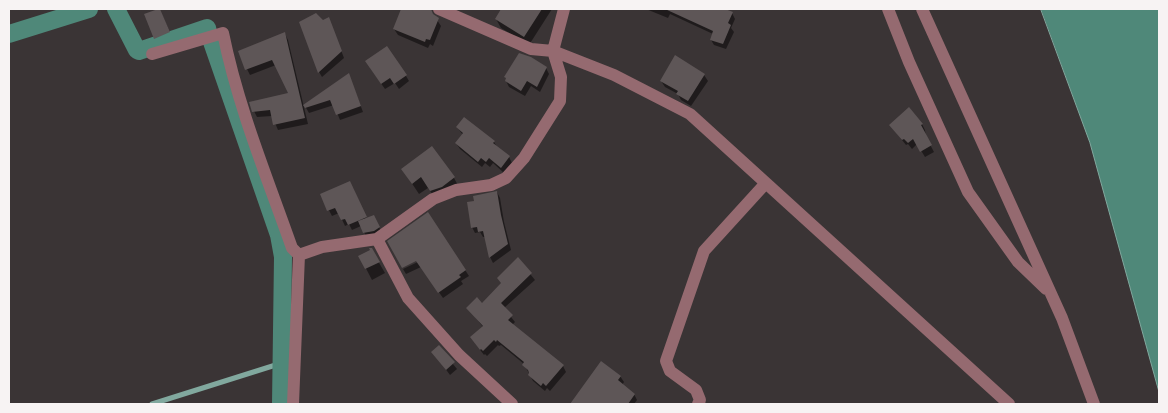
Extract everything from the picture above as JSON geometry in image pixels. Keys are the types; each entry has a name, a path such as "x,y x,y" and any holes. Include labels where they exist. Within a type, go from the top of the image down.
{"street":[{"path":"439,9 531,49 553,50 614,75 690,114 1009,404"},
{"path":"299,255 322,247 377,240 433,200 456,190 491,185 506,178 524,158 560,101 561,77 553,50 564,9"},
{"path":"888,9 968,192 1018,262 1050,293"},
{"path":"922,9 1062,318 1094,404"},
{"path":"152,54 223,33 231,72 257,151 292,248 299,255 293,404"},
{"path":"698,404 700,400 696,390 670,372 666,361 704,251 765,184"},
{"path":"377,240 408,298 459,355 512,404"}],"shaded area":[{"path":"1041,9 1159,9 1159,392 1090,143"}],"building":[{"path":"160,9 170,32 154,39 144,14"},
{"path":"401,9 431,9 433,14 439,18 430,40 426,39 425,42 393,29"},
{"path":"501,9 542,9 524,37 495,19"},
{"path":"665,9 725,9 733,12 728,23 731,25 723,44 710,40 713,31"},
{"path":"316,13 323,20 329,17 342,51 318,73 299,22"},
{"path":"285,32 305,118 273,125 270,110 252,112 249,102 288,93 272,60 245,70 238,51"},
{"path":"387,46 407,75 394,84 390,78 381,84 365,61"},
{"path":"519,53 531,57 547,67 537,87 527,81 521,91 505,81 506,78 504,77"},
{"path":"675,55 705,74 688,101 676,94 678,91 660,81"},
{"path":"349,73 361,106 336,115 330,100 305,108 303,105"},
{"path":"909,107 923,124 921,125 932,145 920,152 913,139 908,143 904,139 902,140 889,125"},
{"path":"464,117 495,141 493,143 510,156 501,168 489,158 486,162 481,158 478,162 455,143 463,133 456,127"},
{"path":"432,146 455,177 442,187 430,191 421,177 412,184 401,169"},
{"path":"350,181 367,217 348,225 345,219 341,220 335,208 327,211 320,194"},
{"path":"497,191 508,244 489,258 483,231 478,232 477,227 471,228 467,202 474,201 473,196"},
{"path":"428,212 466,270 459,275 461,277 438,293 416,261 402,268 387,241"},
{"path":"374,215 380,227 374,231 363,233 358,221"},
{"path":"369,248 372,248 380,262 365,269 358,256 370,250"},
{"path":"518,257 532,273 501,303 513,315 508,320 564,365 546,386 543,383 541,386 528,375 528,370 522,365 524,362 497,340 496,342 494,340 483,351 480,350 470,337 483,326 466,308 477,297 482,303 501,283 497,278"},
{"path":"439,345 455,362 446,370 431,352"},
{"path":"601,361 621,376 618,380 635,394 628,404 570,404"}],"waterway":[{"path":"9,34 89,9"},
{"path":"116,9 139,51 207,28 208,32"},
{"path":"211,39 279,235 283,257 281,404"},
{"path":"152,404 282,363"}]}
